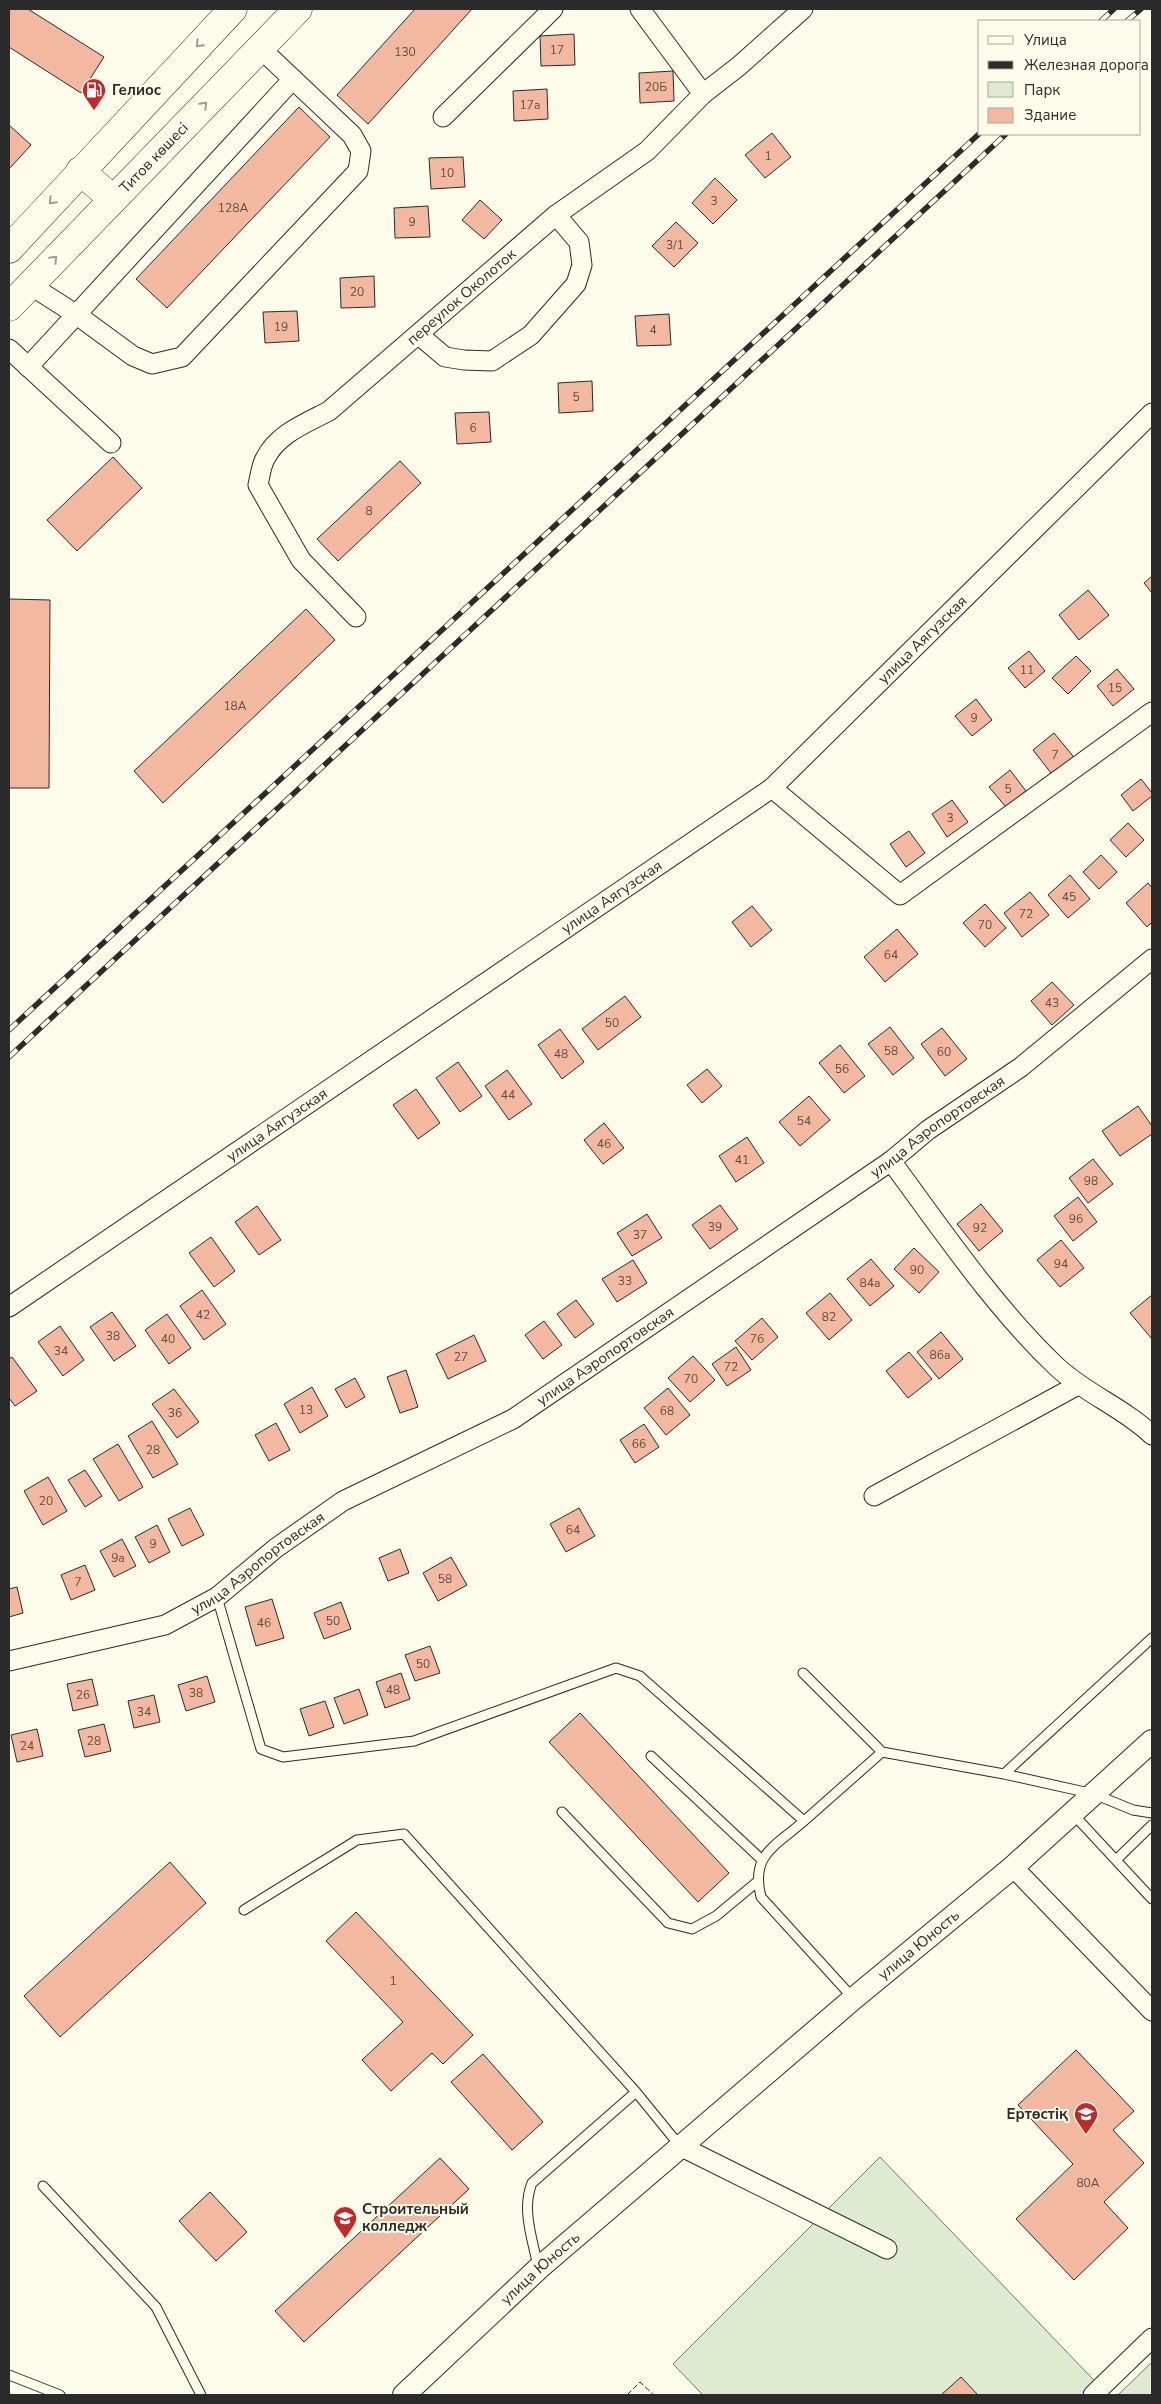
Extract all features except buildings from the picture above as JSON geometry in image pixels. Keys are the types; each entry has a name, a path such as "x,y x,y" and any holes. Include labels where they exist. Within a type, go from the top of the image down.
{"main road":[{"path":"9,249 233,9"},
{"name":"Титов көшесі","path":"9,307 298,9"},
{"path":"80,171 113,199"}],"street":[{"path":"443,117 553,9"},
{"path":"640,9 703,94"},
{"name":"переулок Околоток","path":"356,617 301,560 258,485 264,460 273,445 297,427 329,411 556,215 647,151 703,94 739,66 804,9"},
{"path":"30,285 77,315 133,356 152,364 182,357 358,171 361,151 352,135 260,48"},
{"path":"28,367 294,79"},
{"path":"419,335 445,357 492,361 531,335 576,284 582,264 579,242 556,215"},
{"path":"9,349 111,443"},
{"name":"улица Аягузская","path":"9,1307 772,788 1152,413"},
{"path":"772,788 900,895 1152,712"},
{"name":"улица Аэропортовская","path":"9,1661 165,1625 217,1597 276,1548 343,1501 513,1419 891,1161 928,1130 1020,1068 1152,959"},
{"path":"891,1161 999,1304 1056,1366 1078,1385 1152,1435"},
{"path":"874,1496 1078,1385"},
{"name":"улица Юность","path":"404,2395 538,2268 853,1999 1014,1866 1152,1741"},
{"path":"1014,1866 1152,2011"},
{"path":"680,2146 887,2249"},
{"path":"1093,2395 1152,2338"}],"lane":[{"path":"217,1597 261,1749 284,1757 414,1741 616,1668 640,1676 804,1821"},
{"path":"1004,1774 1152,1638"},
{"path":"803,1673 882,1752 1004,1774 1094,1794 1133,1810 1152,1813"},
{"path":"853,1999 761,1897 757,1882 758,1868 762,1859 882,1752"},
{"path":"651,1756 762,1859"},
{"path":"562,1812 668,1923 692,1928 716,1916 757,1882"},
{"path":"1073,1814 1152,1899"},
{"path":"1116,1860 1152,1826"},
{"path":"244,1910 357,1840 404,1834 636,2092 680,2146"},
{"path":"538,2268 526,2209 527,2195 532,2184 636,2092"},
{"path":"43,2186 156,2308 201,2395"},
{"path":"9,2375 60,2395"}],"green space":[{"path":"880,2157 1108,2395 703,2395 673,2364"},
{"path":"1152,2362 1152,2395 1118,2395"}],"railway":[{"path":"1102,20 1114,9"},
{"path":"1128,20 1141,9"},
{"path":"9,1030 978,135"},
{"path":"9,1057 1005,135"}],"fence":[{"path":"627,2395 640,2382 654,2395"}],"place":[{"name":"Гелиос","path":"94,111"},
{"name":"Ертөстіқ","path":"1086,2135"},
{"name":"Строительный колледж","path":"345,2239"}]}
